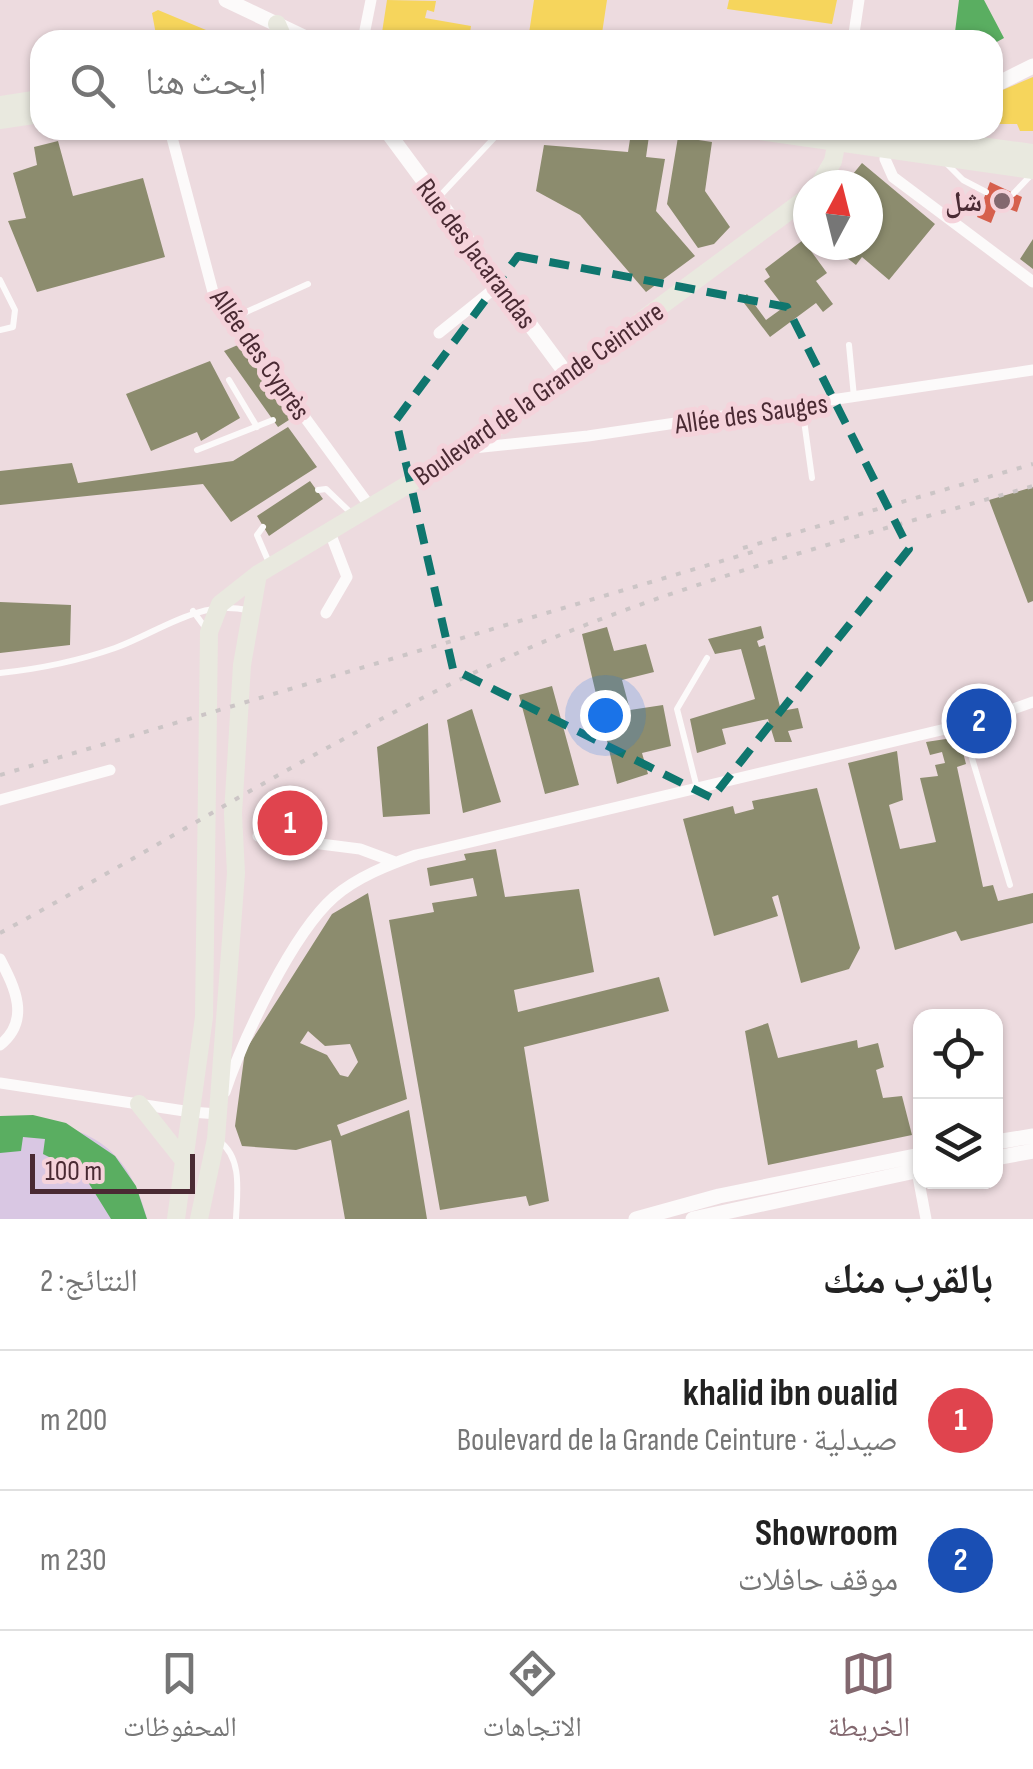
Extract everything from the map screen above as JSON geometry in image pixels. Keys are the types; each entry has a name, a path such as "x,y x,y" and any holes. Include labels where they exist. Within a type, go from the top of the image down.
{"main road":[{"path":"0,105 30,100"},
{"path":"0,120 30,116"},
{"path":"825,170 837,140"},
{"path":"902,140 942,158 1033,171"},
{"path":"916,140 1033,153"},
{"path":"976,140 982,147"},
{"name":"Boulevard de la Grande Ceinture","path":"220,604 328,530 469,448 793,207"},
{"path":"200,1219 218,1114 236,872 233,814 242,665 265,570"},
{"path":"176,1219 204,1017 209,632 220,604"},
{"path":"139,1104 185,1162"}],"street":[{"path":"226,0 277,30"},
{"path":"365,30 371,0"},
{"path":"854,30 859,0"},
{"path":"1003,81 1033,66"},
{"name":"Allée des Cyprès","path":"173,140 211,286 361,510"},
{"name":"Rue des Jacarandas","path":"393,140 568,376"},
{"path":"896,140 885,159 894,177 1033,282"},
{"path":"439,333 500,284"},
{"name":"Allée des Sauges","path":"469,448 802,406 1033,370"},
{"path":"326,614 347,577 328,530"},
{"path":"0,1083 218,1114 241,1044 316,916 352,884 395,862 962,725 1033,702"},
{"path":"0,800 110,770"},
{"path":"258,836 360,849 395,862"},
{"path":"0,959 19,1004 14,1029 0,1045"},
{"path":"1003,1141 1033,1136"},
{"path":"1003,1157 1033,1152"},
{"path":"636,1219 708,1199 913,1167"},
{"path":"693,1219 913,1167"},
{"path":"922,1189 926,1219"}],"lane":[{"path":"437,200 492,140"},
{"path":"942,158 963,180 986,192"},
{"path":"1013,194 1033,171"},
{"path":"0,280 15,320 13,326 0,330"},
{"path":"232,318 308,284"},
{"path":"849,345 854,398"},
{"path":"229,380 257,426"},
{"path":"802,406 812,478"},
{"path":"197,450 273,420"},
{"path":"318,490 326,489 361,510"},
{"path":"264,527 258,535 265,570"},
{"path":"0,673 74,661 114,648 193,611 220,604 253,611"},
{"path":"193,611 209,632"},
{"path":"697,790 677,709 707,658"},
{"path":"962,725 1010,884"},
{"path":"216,1140 227,1147 236,1167 236,1219"}],"highlighted area":[{"path":"518,256 787,307 909,549 712,798 453,669 396,420"}],"shaded area":[{"path":"0,1116 52,1124 94,1139 126,1169 147,1219 0,1219"}],"building: سكن":[{"path":"387,0 436,1 434,12 427,10 425,18 471,26 470,30 382,30"},
{"path":"534,0 607,0 602,30 530,30"},
{"path":"729,0 837,0 832,24 727,9"},
{"path":"158,10 206,30 155,30 152,13"},
{"path":"1033,77 1033,131 1020,131 1017,124 1003,124 1003,90"}],"building: متاجر":[{"name":"شل","path":"990,182 1022,197 1017,212 998,205 991,223 977,217"}],"building: مرافق عامة":[{"path":"959,0 984,0 1000,30 955,30"},
{"path":"33,1115 66,1123 115,1156 136,1186 147,1219 111,1219 83,1174 43,1154 45,1139 23,1137 21,1151 0,1153 0,1116"}],"building: صناعة":[{"path":"630,140 648,140 646,157 665,159 656,211 695,256 646,292 580,215 536,191 544,145 628,152"},
{"path":"678,140 712,142 705,191 730,227 714,244 698,248 667,204"},
{"path":"58,141 73,196 143,178 165,257 37,292 8,221 26,218 13,173 37,165 34,147"},
{"path":"883,181 935,224 889,280 866,260 883,260"},
{"path":"1033,239 1033,269 1020,259"},
{"path":"793,248 793,260 818,260 827,273 816,281 833,304 823,312 816,303 770,337 741,299 747,294 766,320 784,307 764,281 770,277 765,269"},
{"path":"240,344 292,418 278,427 224,351"},
{"path":"210,361 240,418 201,441 197,432 151,451 126,394"},
{"path":"288,427 317,467 231,522 203,484 0,505 0,471 72,463 78,483 233,461"},
{"path":"310,481 323,499 269,536 257,516"},
{"path":"1033,487 1033,601 1028,603 989,500"},
{"path":"0,602 71,605 70,645 0,653"},
{"path":"761,626 764,638 757,641 759,647 765,645 781,711 798,708 803,728 788,731 792,742 775,742 768,719 722,729 726,744 697,753 690,719 755,699 741,649 715,654 708,639"},
{"path":"607,627 614,651 646,644 654,672 622,680 630,710 663,705 671,746 642,753 648,774 617,784 582,634"},
{"path":"552,686 579,785 545,794 519,695"},
{"path":"472,709 501,802 463,813 447,720"},
{"path":"428,723 430,814 383,817 377,747"},
{"path":"959,737 966,764 957,767 983,887 993,885 998,901 1033,893 1033,923 961,941 956,931 895,950 848,763 897,751 903,800 889,805 900,849 936,842 920,778 938,776 935,765 945,763 942,752 930,755 926,742"},
{"path":"817,788 860,948 849,969 801,983 778,895 772,897 778,916 714,936 683,819 733,806 735,814 754,809 752,801"},
{"path":"496,849 505,897 579,889 594,972 514,990 518,1012 659,977 669,1011 524,1047 549,1201 529,1206 526,1196 440,1210 389,920 434,912 432,903 477,896 473,878 430,886 427,868 466,860 464,854"},
{"path":"368,893 407,1099 337,1125 341,1136 409,1110 427,1219 345,1219 331,1140 296,1150 242,1146 235,1126 245,1051 332,914","holes":["308,1031 325,1046 350,1044 358,1062 348,1077 340,1075 327,1055 300,1043"]},
{"path":"768,1023 778,1058 857,1040 858,1048 878,1043 884,1067 876,1070 883,1098 902,1096 912,1135 768,1165 745,1031"}],"railway":[{"path":"743,548 1033,464"},
{"path":"0,933 367,726 493,664 624,610 692,587 1033,486"},
{"path":"0,775 759,550"}],"place":[{"name":"شل","path":"1002,201"},
{"name":"Showroom","path":"979,721"},
{"name":"khalid ibn oualid","path":"290,823"}]}
